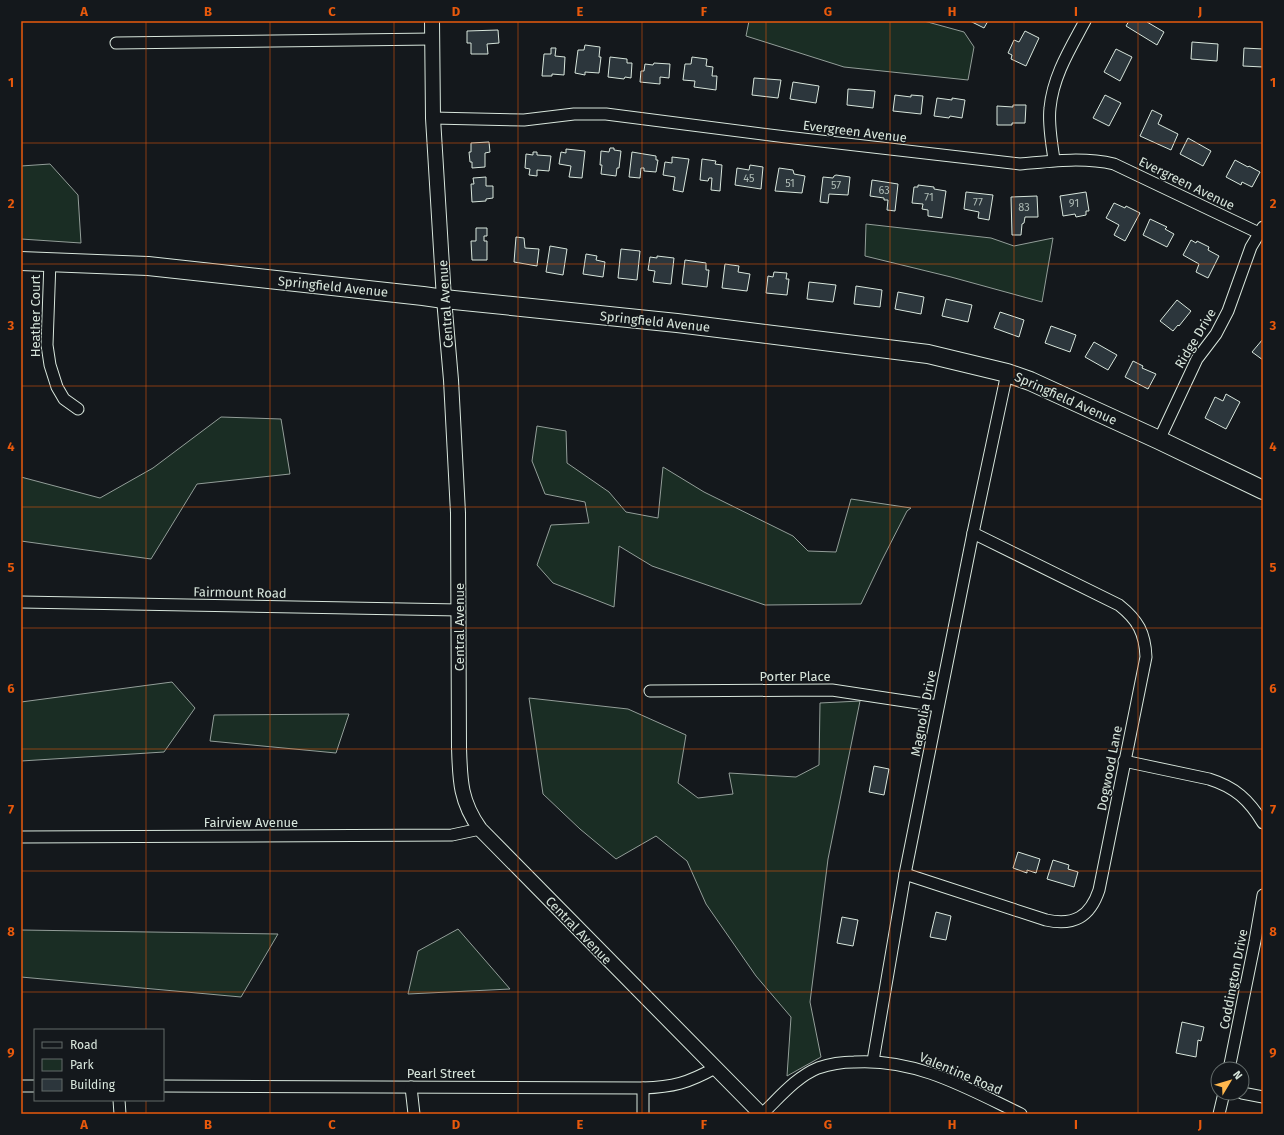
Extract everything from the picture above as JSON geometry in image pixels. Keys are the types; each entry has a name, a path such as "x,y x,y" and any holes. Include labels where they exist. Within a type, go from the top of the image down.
{"main road":[{"name":"Springfield Avenue","path":"21,261 148,266 677,323 928,354 1007,373 1030,381 1159,440 1263,490"}],"street":[{"name":"Central Avenue","path":"432,21 433,118 458,513 460,782 468,808 480,829 762,1114"},
{"path":"1054,160 1050,109 1053,94 1062,65 1084,21"},
{"path":"116,42 432,39"},
{"name":"Evergreen Avenue","path":"433,118 524,120 574,114 606,114 786,137 1020,164 1054,160 1099,160 1114,164 1261,230"},
{"name":"Ridge Drive","path":"1159,440 1196,360 1216,334 1228,311 1251,247 1261,230"},
{"name":"Heather Court","path":"50,261 48,338 50,365 57,387 64,399 78,409"},
{"name":"Magnolia Drive","path":"873,1061 905,874 973,533 1007,373"},
{"name":"Dogwood Lane","path":"905,874 1058,923 1070,922 1082,917 1091,909 1099,890 1146,657 1146,645 1137,622 1119,605 973,533"},
{"name":"Fairmount Road","path":"21,602 459,610"},
{"name":"Porter Place","path":"650,691 832,690 938,706"},
{"path":"1124,760 1223,783 1243,797 1263,823"},
{"name":"Fairview Avenue","path":"21,836 452,835 480,829"},
{"name":"Coddington Drive","path":"1231,1061 1259,941 1263,895"},
{"name":"Valentine Road","path":"762,1114 789,1087 818,1068 844,1062 873,1061 898,1064 934,1074 1021,1114"},
{"name":"Pearl Street","path":"164,1086 643,1088 668,1087 681,1084 702,1076 715,1068"},
{"path":"21,1086 34,1086"},
{"path":"411,1087 414,1114"},
{"path":"643,1088 643,1114"},
{"path":"1250,1095 1263,1097"},
{"path":"119,1101 120,1114"},
{"path":"1220,1114 1222,1101"}],"green space":[{"path":"749,21 924,21 964,32 974,47 968,80 844,67 746,36"},
{"path":"50,164 78,195 81,243 21,239 21,166"},
{"path":"866,224 991,238 1014,246 1053,238 1042,302 951,277 865,256"},
{"path":"221,417 281,419 290,474 197,484 151,559 21,541 21,477 100,498 153,468"},
{"path":"537,426 566,431 567,463 609,492 626,512 658,518 663,467 704,492 793,536 808,551 836,552 851,499 911,508 907,511 861,604 765,605 652,566 619,546 614,607 553,583 537,565 551,525 589,523 585,502 545,494 532,461"},
{"path":"172,682 195,708 164,752 21,761 21,702"},
{"path":"529,698 628,709 686,735 678,783 698,798 733,794 729,773 796,777 819,765 820,703 860,701 828,859 810,1002 821,1057 787,1076 791,1017 756,976 706,904 687,861 656,836 616,859 580,829 543,794"},
{"path":"349,714 336,753 210,741 214,715"},
{"path":"458,929 510,989 408,994 418,951"},
{"path":"21,930 278,934 241,997 21,977"}],"building":[{"path":"970,21 988,21 984,28"},
{"path":"1129,21 1148,21 1147,22 1164,32 1157,45 1126,26"},
{"path":"498,30 499,43 487,44 488,54 471,54 471,43 467,43 467,31"},
{"path":"1025,31 1039,38 1026,66 1011,59 1012,55 1008,53 1014,40 1019,42"},
{"path":"1192,42 1218,44 1217,61 1191,59"},
{"path":"585,45 600,47 599,57 601,57 599,73 585,72 585,75 575,73 578,50 584,50"},
{"path":"551,48 556,48 555,56 565,57 564,75 552,74 552,76 542,76 544,54 551,54"},
{"path":"1244,48 1263,49 1263,67 1243,66"},
{"path":"1116,49 1132,57 1120,81 1104,72"},
{"path":"610,57 627,59 627,63 632,63 631,78 625,77 624,79 608,77"},
{"path":"692,57 707,59 706,66 713,67 712,76 717,76 716,90 694,87 695,81 683,80 685,64 691,64"},
{"path":"654,63 670,64 669,78 660,77 660,84 640,82 641,71 644,71 645,64 653,65"},
{"path":"754,78 781,80 778,98 752,95"},
{"path":"793,82 819,86 816,103 790,99"},
{"path":"848,89 875,91 873,108 847,105"},
{"path":"895,95 911,97 911,95 923,96 921,114 893,111"},
{"path":"1105,95 1121,103 1109,126 1093,118"},
{"path":"937,98 965,100 962,118 934,116"},
{"path":"1013,105 1026,105 1025,123 997,125 997,106 1013,107"},
{"path":"1152,110 1162,115 1158,124 1178,134 1171,150 1140,136"},
{"path":"1188,138 1211,151 1203,166 1180,154"},
{"path":"489,142 490,152 485,153 485,167 472,168 469,152 471,152 471,143"},
{"path":"610,148 621,151 619,168 617,168 616,176 601,174 601,151 609,152"},
{"path":"566,149 585,151 582,178 569,177 571,166 559,164 561,152 566,153"},
{"path":"533,152 537,152 537,155 551,156 549,171 537,170 537,176 529,175 530,169 525,168 526,154 533,155"},
{"path":"632,152 656,156 656,160 658,160 656,172 644,171 644,168 641,168 640,178 629,177"},
{"path":"672,157 689,159 683,192 673,190 675,177 663,175 665,162 672,163"},
{"path":"702,159 716,161 715,164 722,165 720,191 711,190 712,178 709,178 708,181 700,180"},
{"path":"1235,160 1260,172 1252,187 1242,182 1241,185 1226,177"},
{"path":"750,165 763,167 761,189 735,185 737,168 749,170"},
{"path":"779,168 793,170 794,174 805,176 802,193 775,191"},
{"path":"836,175 850,177 848,195 829,194 828,203 820,202 823,177 833,178"},
{"path":"486,177 486,186 493,186 493,198 486,199 486,201 472,202 471,184 474,184 473,178"},
{"path":"872,180 898,184 895,211 887,210 888,200 870,196"},
{"path":"918,185 934,187 934,189 946,191 942,218 928,216 928,210 922,209 923,204 912,203 914,187 918,187"},
{"path":"966,192 993,195 989,220 978,218 979,212 964,209"},
{"path":"1086,192 1089,211 1086,211 1086,215 1076,217 1075,214 1063,216 1060,196"},
{"path":"1037,196 1038,217 1025,217 1024,223 1022,224 1021,235 1012,235 1011,197"},
{"path":"1114,203 1125,208 1126,206 1140,213 1125,241 1114,235 1119,225 1106,218"},
{"path":"1150,219 1167,227 1165,229 1174,234 1167,247 1143,235"},
{"path":"476,228 487,228 487,236 484,236 484,241 487,241 487,260 472,260 471,241 476,241"},
{"path":"516,237 524,238 525,248 539,249 537,266 514,262"},
{"path":"1191,240 1196,243 1197,241 1209,247 1208,250 1219,256 1208,278 1196,272 1199,264 1183,255"},
{"path":"550,246 567,249 563,275 546,272"},
{"path":"621,249 640,251 637,280 618,278"},
{"path":"586,254 597,256 596,260 605,262 603,277 583,274"},
{"path":"657,256 674,258 671,284 653,282 655,271 648,270 650,257 657,258"},
{"path":"685,260 706,263 706,270 709,270 707,287 682,284"},
{"path":"725,264 739,266 738,272 750,274 747,291 722,288"},
{"path":"774,272 787,273 786,279 789,279 787,295 766,293 768,276 773,277"},
{"path":"809,282 836,285 833,302 807,299"},
{"path":"856,286 882,290 880,307 854,304"},
{"path":"898,292 924,297 921,314 895,309"},
{"path":"946,299 972,305 968,322 942,316"},
{"path":"1177,300 1191,311 1173,331 1160,321"},
{"path":"1000,312 1024,320 1019,337 994,328"},
{"path":"1051,326 1076,335 1070,352 1045,343"},
{"path":"1263,339 1263,360 1252,352"},
{"path":"1094,342 1117,355 1108,370 1085,357"},
{"path":"1133,361 1143,366 1142,368 1156,374 1148,389 1125,377"},
{"path":"1226,394 1240,402 1226,429 1205,418 1215,397 1223,401"},
{"path":"874,766 889,769 884,795 869,792"},
{"path":"1018,852 1040,859 1036,873 1027,870 1027,873 1013,868"},
{"path":"1053,860 1069,865 1068,869 1078,872 1074,887 1047,879"},
{"path":"936,912 951,916 946,940 930,937"},
{"path":"842,917 858,920 853,946 837,943"},
{"path":"1182,1022 1204,1027 1201,1041 1198,1040 1196,1057 1176,1053"}]}
